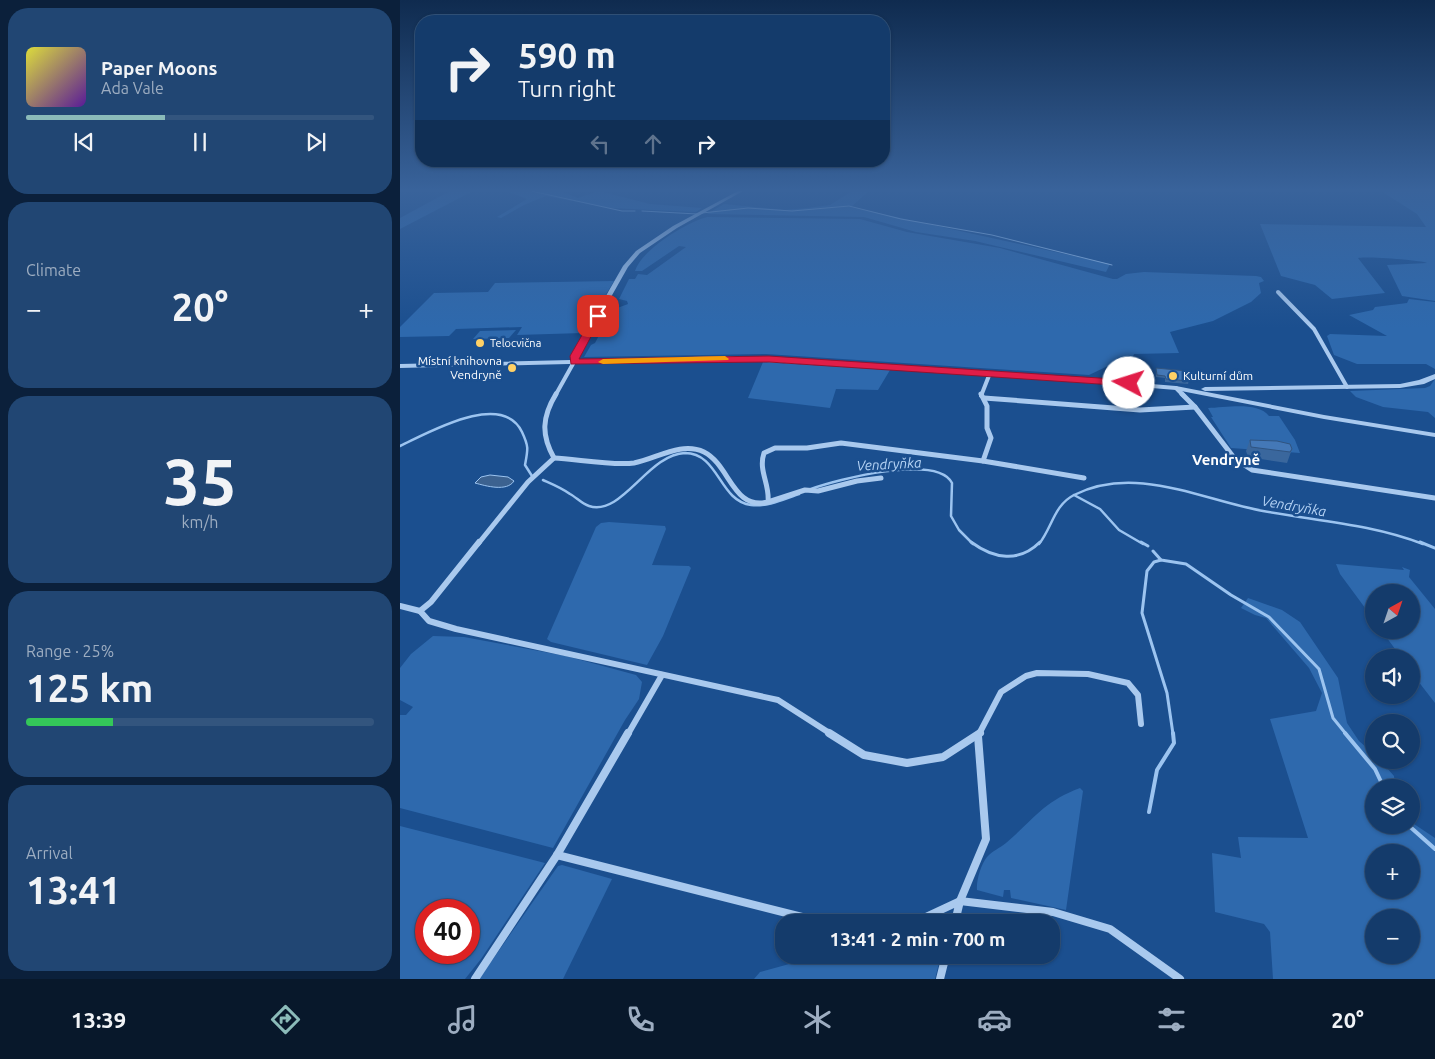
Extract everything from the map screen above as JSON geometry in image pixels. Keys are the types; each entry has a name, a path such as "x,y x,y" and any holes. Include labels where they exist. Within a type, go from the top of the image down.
{"street":[{"path":"554,458 548,450 542,421 545,411 557,394 574,362 574,356 630,261 659,237"},
{"path":"1278,292 1314,329 1347,387"},
{"path":"400,366 769,359 990,373 1194,390 1324,417 1435,435"},
{"path":"983,460 990,446 991,438 987,428 988,413 984,398 981,395 990,373"},
{"path":"1194,390 1400,386 1421,382 1435,376"},
{"path":"1176,388 1195,407 1235,459 1252,470 1435,498"},
{"path":"984,398 1140,410 1195,407"},
{"path":"768,502 769,496 759,468 764,453 775,448 807,448 841,443 983,460 1084,478"},
{"path":"420,611 431,602 528,482 554,458 632,463 642,462 668,451 698,450 713,458 739,496 752,502 768,502 805,490 815,491 857,481 881,478"},
{"path":"400,606 420,611 429,621 456,629 778,700 864,755 908,762 943,757 978,736 1001,692 1026,676 1037,673 1088,674 1128,683 1138,695 1141,703 1141,724"},
{"path":"475,979 556,855 662,675"},
{"path":"957,914 960,900 986,839 978,736"},
{"path":"556,855 790,914"},
{"path":"931,914 960,900 1053,912 1110,929 1180,979"},
{"path":"940,979 944,964"}],"shaded area":[{"path":"934,237 1000,248 1113,279 1126,274 1144,272 1256,276 1261,277 1264,281 1259,283 1261,293 1251,302 1213,321 1170,332 1179,353 1134,354 1130,364 1110,365 1089,375 766,354 584,357 591,345 595,343 612,310 628,304 627,301 619,299 629,279 635,279 638,274 647,275 686,247 679,246 642,271 635,271 646,254 666,238"},
{"path":"947,237 986,237 1110,264 1106,272 975,241"},
{"path":"1265,237 1435,237 1435,301 1402,296 1387,265 1427,263 1423,262 1358,258 1385,293 1332,299 1315,285 1281,276"},
{"path":"614,281 583,333 517,335 522,327 456,329 449,336 400,337 400,327 434,293 488,292 495,283"},
{"path":"1409,299 1435,302 1435,369 1426,364 1357,364 1334,355 1327,336 1330,334 1387,336 1349,315 1373,310 1375,307 1407,303"},
{"path":"516,330 509,338 473,339 480,331"},
{"path":"763,362 890,370 878,390 836,389 830,408 748,398"},
{"path":"1435,379 1435,418 1428,412 1383,407 1356,397 1350,391 1425,388 1430,386"},
{"path":"1249,407 1264,411 1269,416 1279,416 1295,440 1300,453 1231,448 1211,417 1213,417 1208,408"},
{"path":"490,475 508,477 514,481 501,487 490,487 475,483 481,477"},
{"path":"601,523 665,526 666,529 652,565 689,566 691,568 663,636 647,665 551,642 547,639 596,527"},
{"path":"1336,564 1404,570 1402,567 1410,570 1409,577 1415,584 1365,584 1365,608 1340,574"},
{"path":"1420,591 1435,609 1435,703 1420,684 1420,649 1395,649 1388,639 1420,639"},
{"path":"1248,598 1282,610 1300,622 1338,678 1347,723 1359,741 1365,746 1365,769 1388,769 1394,776 1394,779 1365,779 1365,834 1420,834 1420,828 1435,838 1435,979 1273,979 1270,932 1264,924 1215,912 1212,853 1241,858 1238,837 1308,838 1270,719 1316,711 1322,693 1309,668 1266,618 1241,608"},
{"path":"433,636 464,637 566,656 636,675 642,682 639,699 625,720 553,848 400,808 400,715 406,715 413,707 400,700 400,668 411,654"},
{"path":"1080,788 1083,791 1066,910 1011,898 1010,890 1004,890 1003,897 977,890 981,868 989,855 1006,843 1048,805 1067,793"},
{"path":"400,826 545,863 480,960 480,899 415,899 415,964 477,964 465,979 400,979"},
{"path":"562,865 612,879 563,979 479,979 558,866"},
{"path":"789,964 939,964 935,979 754,979 760,972"}],"building":[{"name":"Kulturní dům","path":"1156,368 1187,371 1189,381 1166,379 1165,376 1157,375"},
{"path":"1250,440 1277,441 1290,444 1292,449 1290,452 1251,447"}],"waterway":[{"path":"999,237 1112,265"},
{"name":"Vendryňka","path":"400,446 428,432 464,418 498,415 512,420 522,432 527,448 525,465 532,476"},
{"name":"Vendryňka","path":"543,480 564,490 586,505 601,507 613,503 659,463 672,456 685,453 696,455 705,461 725,487 740,502 751,505 764,505 799,494"},
{"name":"Vendryňka","path":"811,489 841,480 885,471 927,470 943,474 952,483 951,516 959,530 971,542"},
{"name":"Vendryňka","path":"1074,495 1097,486 1121,483 1168,487 1263,511 1364,527 1423,544"},
{"name":"Vendryňka","path":"1039,544 1062,505 1074,495"},
{"path":"1074,495 1100,509 1119,530 1143,544"},
{"name":"Vendryňka","path":"971,542 989,552 1006,556 1024,553 1040,542"},
{"path":"1141,542 1148,546"},
{"name":"Vendryňka","path":"1420,542 1435,548"},
{"path":"1153,551 1161,560"},
{"path":"1161,560 1186,564 1231,595 1269,617 1319,669 1333,718 1346,734"},
{"path":"1161,560 1154,562 1147,571 1142,613 1167,693 1173,734"},
{"path":"1149,812 1157,770 1174,743 1173,733"},
{"path":"1345,733 1375,769 1380,779"},
{"path":"1418,834 1435,849"}],"slow traffic":[{"path":"603,362 725,359"}],"place":[{"name":"Telocvična","path":"480,343"},
{"name":"Místní knihovna Vendryně","path":"512,368"},
{"name":"Kulturní dům","path":"1173,376"}],"district":[{"name":"Vendryně","path":"1226,460"}],"route":[{"path":"598,316 574,356 574,362 730,358 769,359 1129,383"}]}
